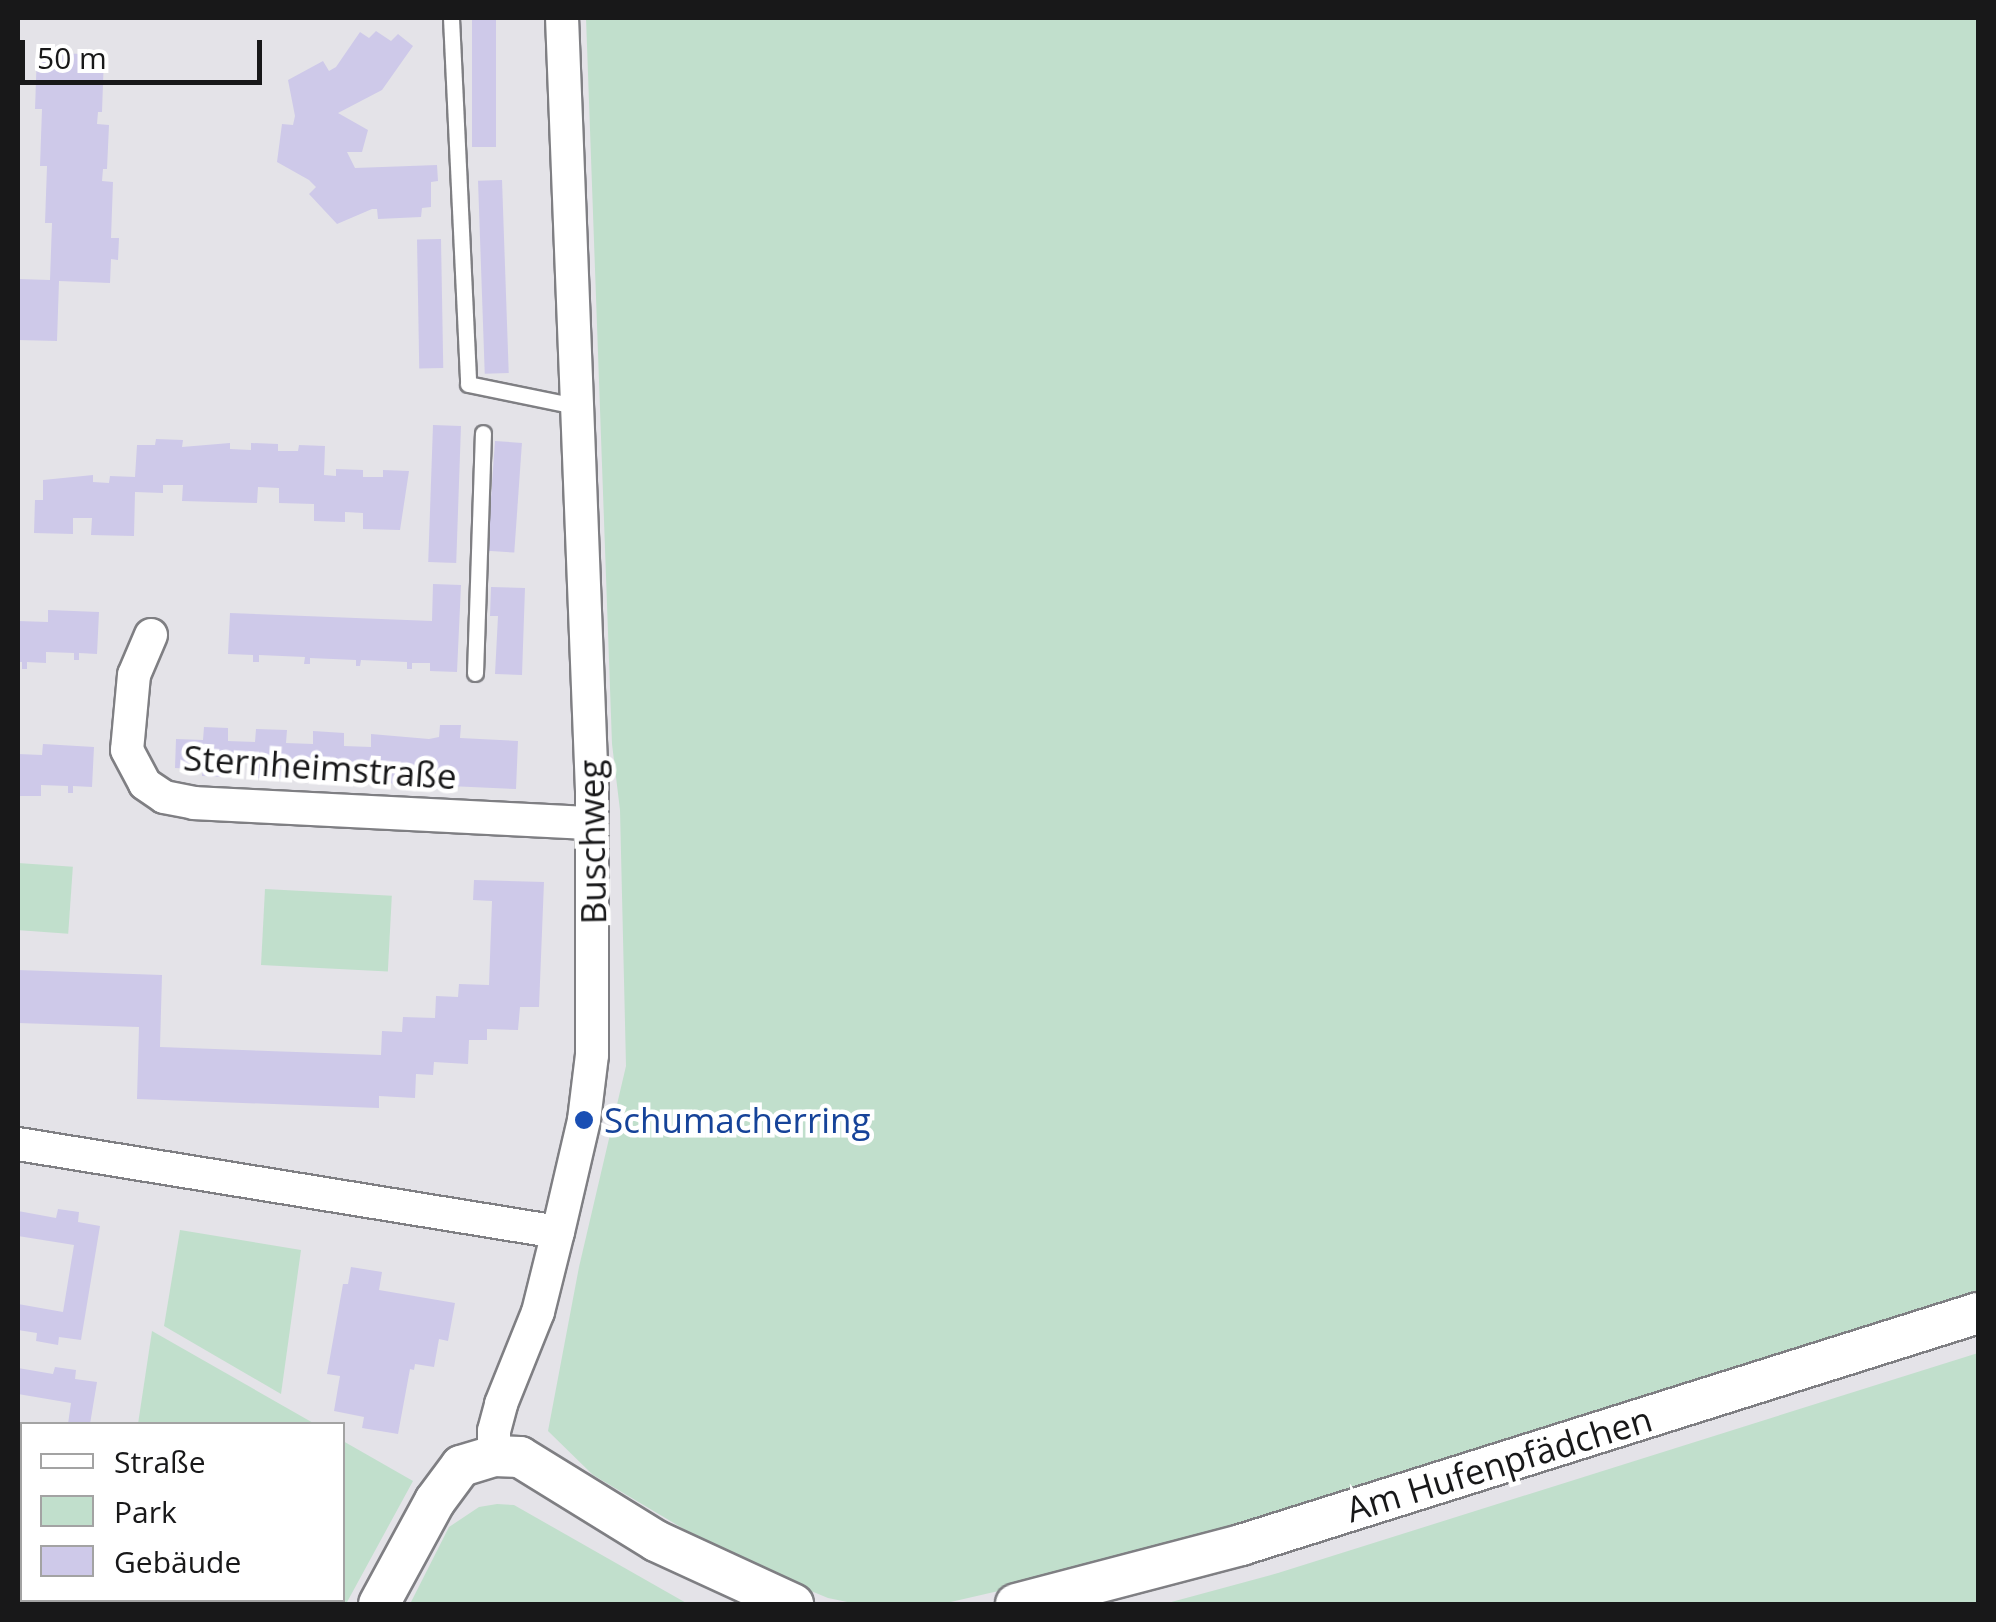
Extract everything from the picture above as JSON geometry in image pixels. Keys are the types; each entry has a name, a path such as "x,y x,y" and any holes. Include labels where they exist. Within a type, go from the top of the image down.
{"street":[{"name":"Buschweg","path":"494,1456 500,1404 538,1312 584,1120 596,986 562,18"},
{"name":"Sternheimstraße","path":"151,635 134,675 127,750 145,784 164,797 194,804 591,824"},
{"path":"18,1144 558,1232"},
{"name":"Am Hufenpfädchen","path":"1016,1604 1260,1539 1978,1313"},
{"path":"379,1604 435,1501 461,1466 494,1456 520,1458 656,1541 792,1604"}],"lane":[{"path":"451,18 468,384 575,406"},
{"path":"475,673 483,434"}],"green space":[{"path":"586,18 1978,18 1978,1293 1090,1570 942,1604 857,1604 828,1598 736,1560 593,1475 548,1431 579,1267 626,1066 620,810 612,744"},
{"path":"18,863 73,867 68,934 18,930"},
{"path":"265,889 392,896 388,972 261,965"},
{"path":"180,1230 301,1250 281,1394 164,1326"},
{"path":"152,1331 311,1422 138,1422"},
{"path":"1978,1353 1978,1604 1164,1604 1278,1573"},
{"path":"345,1442 413,1481 346,1604 110,1604 345,1602"},
{"path":"514,1505 688,1604 410,1604 449,1527 479,1507"}],"building":[{"path":"472,18 496,18 496,147 472,147"},
{"path":"376,31 391,41 398,34 413,46 382,90 338,113 368,130 362,152 347,152 355,168 437,165 438,181 431,182 431,207 422,208 421,217 378,219 377,209 372,209 337,224 309,194 316,187 277,162 282,124 293,125 295,116 288,80 323,61 329,71 360,32 369,38"},
{"path":"37,52 104,55 102,112 98,112 97,124 109,125 107,169 103,169 102,181 113,182 111,238 119,238 118,260 111,259 110,283 59,281 57,341 18,340 18,279 50,280 52,223 45,223 47,166 40,166 42,109 35,109"},
{"path":"502,180 509,373 485,374 478,181"},
{"path":"417,239 441,239 443,368 419,368"},
{"path":"433,425 461,426 456,563 428,562"},
{"path":"156,439 183,440 182,447 230,443 230,449 251,450 251,443 278,444 278,451 298,451 299,445 325,446 324,475 336,476 336,469 363,470 363,477 383,477 383,470 409,471 400,530 363,529 363,513 345,512 345,522 314,521 314,504 279,503 279,488 258,487 257,503 182,501 183,485 163,485 163,493 135,492 134,536 91,535 92,518 73,518 73,534 34,533 35,500 43,500 43,480 93,475 93,482 109,483 110,476 135,477 137,445 155,445"},
{"path":"495,441 522,443 514,553 487,551"},
{"path":"433,584 461,585 457,672 430,671 430,663 412,663 412,669 407,669 407,662 361,660 360,666 356,666 356,660 310,658 310,664 304,664 305,657 259,655 259,662 253,662 253,655 228,654 230,613 432,621"},
{"path":"491,587 525,588 522,675 495,674 498,616 490,616"},
{"path":"48,610 99,612 97,654 79,653 79,660 74,660 74,653 46,652 46,663 27,662 27,669 22,669 22,662 18,662 18,621 48,622"},
{"path":"440,725 461,725 460,738 518,741 516,789 427,785 427,767 417,767 416,778 401,778 400,784 369,782 370,765 359,765 358,776 343,775 342,781 311,780 312,763 300,763 300,773 285,773 284,779 254,778 254,761 243,761 243,771 226,771 226,777 202,776 203,759 191,758 191,769 175,768 176,739 203,740 204,727 228,728 228,741 255,742 256,729 287,730 286,743 313,744 313,731 344,733 344,746 371,747 371,734 429,739 439,737"},
{"path":"43,744 94,747 92,787 73,786 73,793 68,793 68,786 41,785 41,796 18,796 18,754 42,755"},
{"path":"474,880 544,882 539,1007 520,1007 518,1030 487,1029 487,1040 469,1040 468,1064 434,1062 433,1075 416,1074 415,1098 379,1096 379,1108 137,1099 139,1027 18,1023 18,970 162,975 160,1047 381,1055 382,1031 402,1032 403,1017 435,1018 436,996 458,997 459,984 489,985 492,901 473,900"},
{"path":"58,1209 79,1212 78,1222 100,1226 81,1340 59,1337 58,1345 36,1341 37,1333 18,1330 18,1304 63,1312 74,1245 18,1236 18,1211 56,1218"},
{"path":"351,1267 382,1272 379,1290 455,1303 448,1341 439,1339 434,1367 415,1364 414,1370 410,1369 398,1434 362,1428 364,1417 334,1411 340,1376 327,1374 343,1284 348,1284"},
{"path":"55,1367 76,1370 75,1379 97,1382 90,1422 68,1422 71,1403 18,1394 18,1368 53,1374"},
{"path":"18,1527 20,1602 25,1604 18,1604"}],"place":[{"name":"Schumacherring","path":"584,1120"}]}
